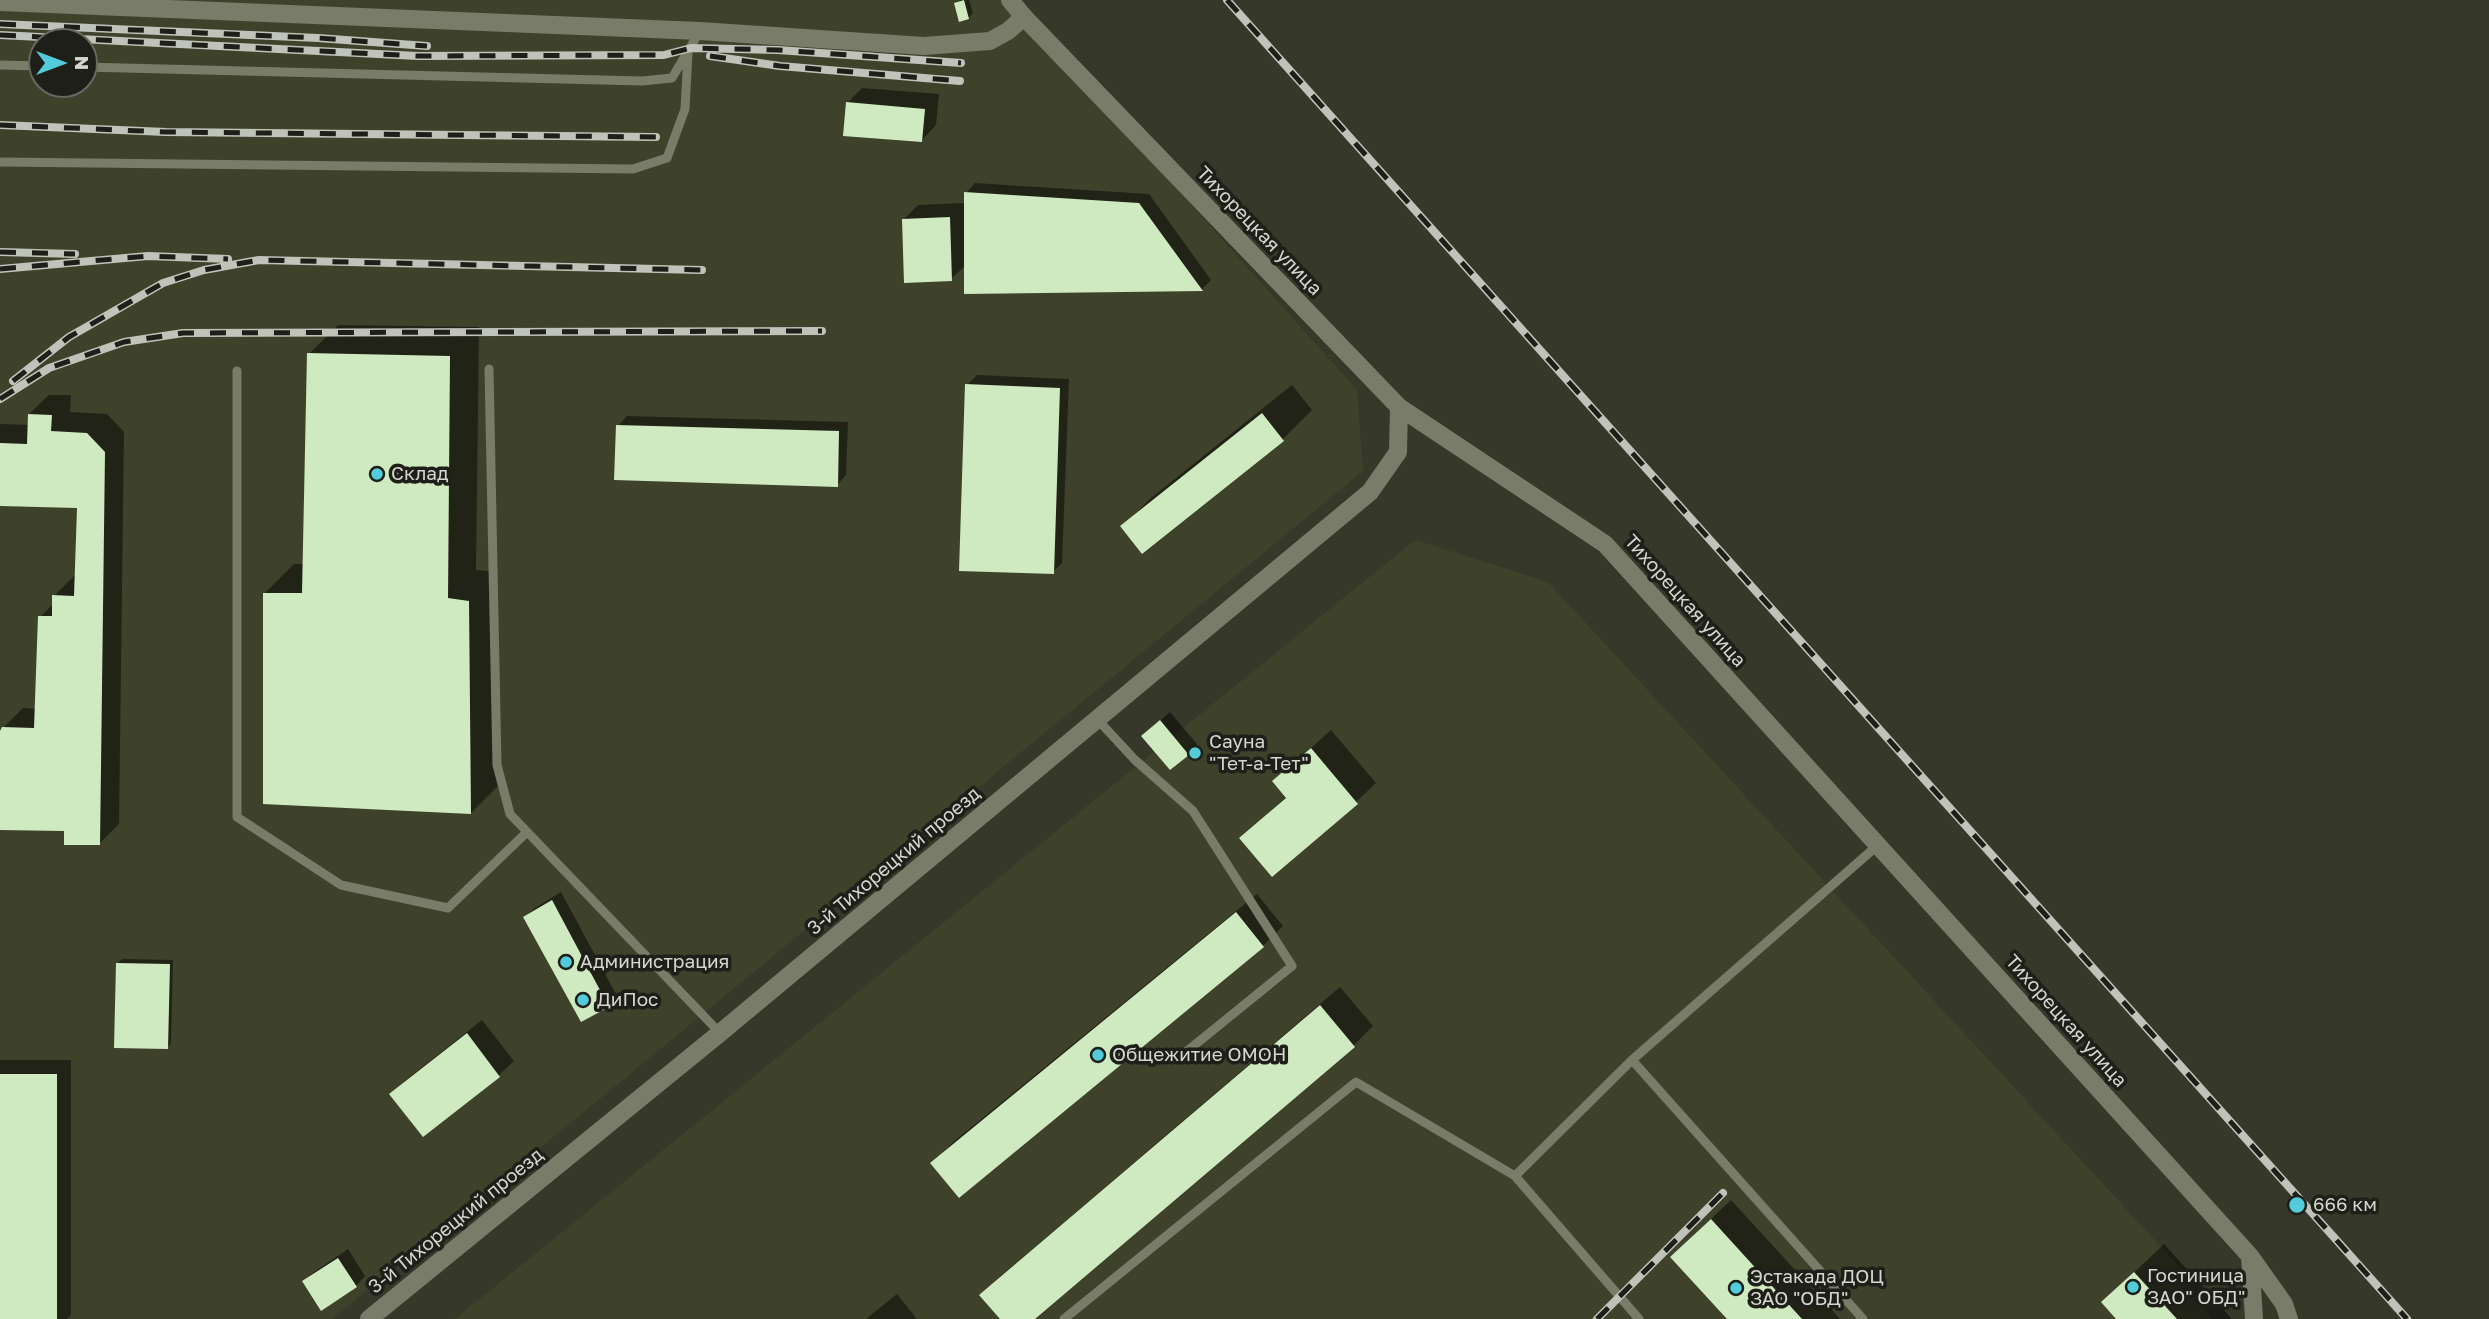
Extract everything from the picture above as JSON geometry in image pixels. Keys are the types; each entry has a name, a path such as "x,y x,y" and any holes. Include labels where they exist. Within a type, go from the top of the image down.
{"street":[{"name":"Тихорецкая улица","path":"1010,0 1399,407 1605,544 2250,1256 2284,1304 2288,1319"},
{"path":"0,2 700,32 924,46 990,41 1008,31 1024,17"},
{"name":"3-й Тихорецкий проезд","path":"369,1319 720,1033 1370,492 1398,452 1399,407"},
{"path":"2250,1256 2254,1319"}],"lane":[{"path":"98,67 642,80 671,78 700,32"},
{"path":"0,162 633,169 667,158 685,109 688,53"},
{"path":"0,65 28,66"},
{"path":"489,369 497,765 510,814 720,1033"},
{"path":"237,371 237,817 341,885 448,908 527,832"},
{"path":"1097,719 1135,760 1193,811 1292,966 1185,1052"},
{"path":"1515,1176 1632,1060 1878,845"},
{"path":"1632,1060 1863,1319"},
{"path":"1064,1319 1356,1082 1515,1176 1639,1319"}],"shaded area":[{"path":"0,0 1008,0 1357,390 1363,471 332,1319 0,1319"},
{"path":"1415,540 1548,582 2176,1263 2211,1319 455,1319"}],"building":[{"path":"964,0 969,19 959,22 954,3"},
{"path":"846,102 925,109 922,142 843,136"},
{"path":"964,192 1139,203 1203,291 964,294"},
{"path":"950,217 952,281 904,283 902,219"},
{"name":"Склад","path":"307,353 450,356 448,598 469,601 471,814 263,804 263,593 302,593"},
{"path":"965,384 1060,388 1054,574 959,571"},
{"path":"1262,413 1284,441 1142,554 1120,526"},
{"path":"28,414 52,415 51,431 87,433 105,452 100,845 64,845 64,831 0,830 0,731 2,727 34,728 38,616 52,616 52,595 74,596 77,508 0,506 0,443 27,444"},
{"path":"616,425 839,431 838,487 614,480"},
{"path":"1160,720 1189,755 1170,770 1141,736"},
{"path":"1311,748 1358,804 1272,877 1239,838 1286,798 1272,781"},
{"name":"Администрация","path":"552,900 609,1007 581,1022 523,917"},
{"name":"Общежитие ОМОН","path":"1236,912 1264,947 959,1198 930,1163"},
{"path":"116,963 170,964 168,1049 114,1048"},
{"path":"1320,1005 1355,1047 1035,1319 1000,1319 979,1295"},
{"path":"467,1033 500,1077 423,1137 389,1094"},
{"path":"0,1074 57,1074 57,1319 0,1319"},
{"name":"Эстакада ДОЦ ЗАО \"ОБД\"","path":"1711,1219 1802,1319 1727,1319 1670,1257"},
{"path":"338,1258 357,1287 321,1311 302,1281"},
{"name":"Гостиница ЗАО\" ОБД\"","path":"2134,1272 2177,1319 2116,1319 2101,1302"}],"railway":[{"path":"1227,0 2407,1319"},
{"path":"0,24 318,38 427,46"},
{"path":"0,35 418,56 664,55 691,48 778,50 961,63"},
{"path":"710,56 780,66 960,81"},
{"path":"0,125 166,132 656,137"},
{"path":"0,252 75,254"},
{"path":"0,269 148,256 228,259"},
{"path":"13,381 69,337 163,283 204,270 259,260 702,270"},
{"path":"0,399 49,368 124,342 183,333 822,331"},
{"path":"1597,1319 1723,1193"}],"place":[{"name":"Склад","path":"377,474"},
{"name":"Сауна \"Тет-а-Тет\"","path":"1195,753"},
{"name":"Администрация","path":"566,962"},
{"name":"ДиПос","path":"583,1000"},
{"name":"Общежитие ОМОН","path":"1098,1055"},
{"name":"666 км","path":"2297,1205"},
{"name":"Гостиница ЗАО\" ОБД\"","path":"2133,1287"},
{"name":"Эстакада ДОЦ ЗАО \"ОБД\"","path":"1736,1288"}]}
